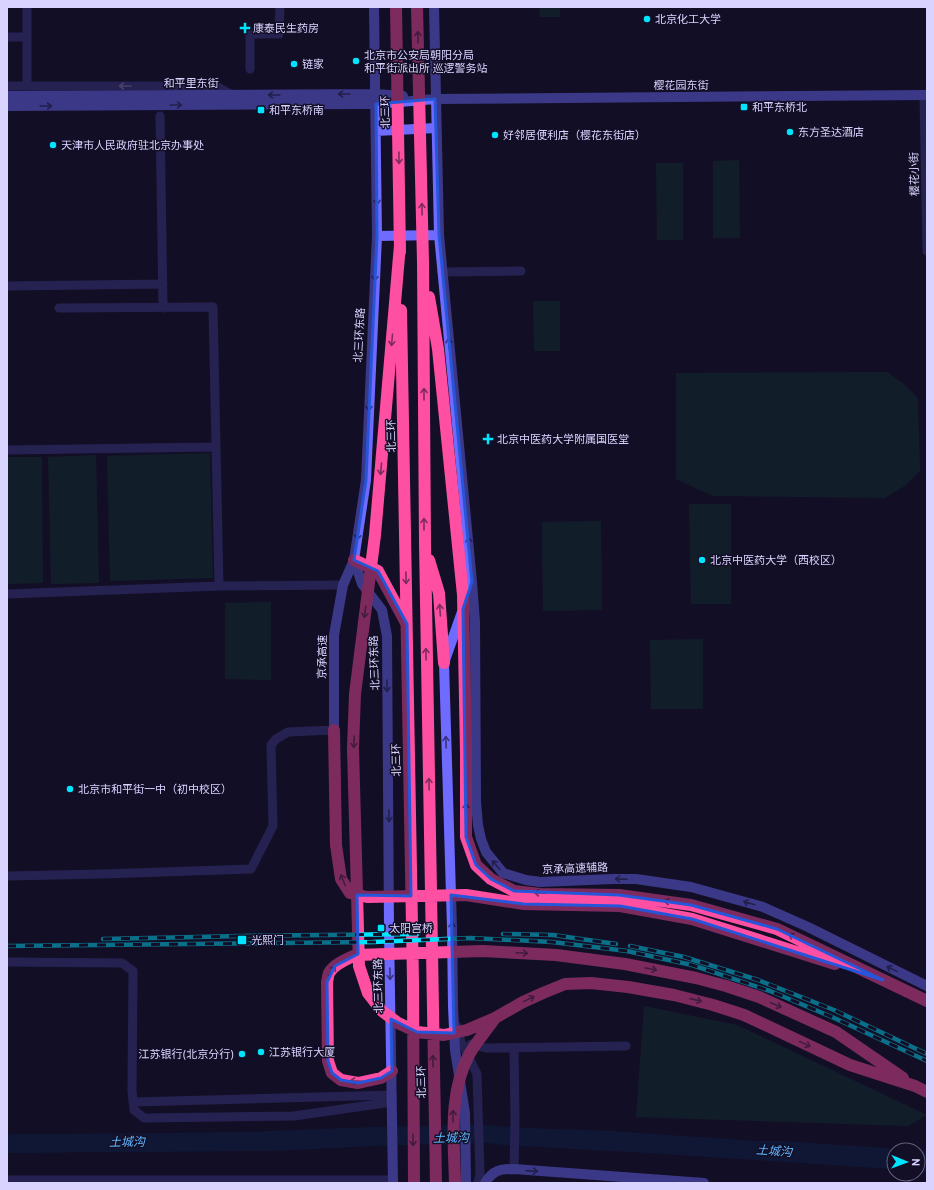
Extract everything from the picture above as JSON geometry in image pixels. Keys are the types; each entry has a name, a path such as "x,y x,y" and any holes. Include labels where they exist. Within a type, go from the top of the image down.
{"highway":[{"name":"北三环","path":"396,7 413,982 414,1183"},
{"path":"417,7 423,262 425,544 439,593 444,663"},
{"path":"400,245 375,535 355,694 353,748 359,966 368,993 382,1011 398,1023 418,1032 444,1035 468,1030 495,1018 523,1002 565,984 591,982 628,987 713,1004 744,1015 850,1065 915,1086"},
{"path":"423,262 438,350 463,595 466,837 476,865 491,879 514,891 540,894 619,895 691,905 777,929 927,1001"},
{"name":"北三环","path":"425,544 436,1183"},
{"path":"354,560 378,571 407,624"},
{"path":"334,730 336,845 341,879 350,893 373,897 466,895 524,904 620,906 692,919 775,944 883,980"},
{"path":"392,1071 381,1078 358,1083 341,1080 332,1073 328,1061 327,982 329,973 335,966 356,954 483,951 556,955 610,962 696,978 726,986 759,998 836,1032 915,1086 927,1092"},
{"path":"455,1183 453,1110 461,1074 470,1053 495,1018"}],"street":[{"path":"27,86 28,7"},
{"path":"250,69 250,34 280,34 280,7"},
{"name":"北三环东路","path":"374,7 377,236 366,480 354,560 362,584 382,610 387,636 393,1177"},
{"path":"434,7 439,236 472,582 444,663 453,1007 455,1050 465,1113 466,1183"},
{"path":"7,37 27,37"},
{"path":"7,86 216,86 232,95"},
{"name":"和平里东街","path":"7,96 232,95 376,99"},
{"name":"樱花园东街","path":"376,99 926,95"},
{"name":"樱花小街","path":"926,95 927,251"},
{"name":"和平里东街","path":"7,106 376,99"},
{"path":"160,116 163,308"},
{"path":"376,131 436,128"},
{"path":"377,236 439,236"},
{"path":"442,272 521,271"},
{"path":"7,286 163,284"},
{"path":"59,308 213,308 219,586"},
{"path":"7,450 216,447"},
{"name":"京承高速","path":"334,730 334,635 344,585 354,560"},
{"name":"京承高速辅路","path":"472,582 475,622 476,802 478,825 480,839 486,852 503,873 526,880 540,882 613,878 636,879 691,887 763,907 808,927 927,986"},
{"path":"7,594 219,586 362,584"},
{"path":"7,876 251,869 273,826 270,746 276,739 288,732 334,730"},
{"path":"7,962 122,964 133,971 132,1091 134,1110 144,1118 294,1116 392,1098"},
{"path":"453,1007 461,1039 477,1074 481,1180 502,1169 514,1169 649,1181 704,1183"},
{"path":"461,1039 466,1043 486,1048 626,1046"},
{"path":"514,1048 514,1169"},
{"path":"133,1102 392,1098"},
{"path":"7,1180 393,1177"}],"highlighted area":[{"path":"435,99 439,235 472,582 463,609 466,837 476,865 491,879 514,891 619,895 691,905 777,929 883,980 692,919 620,906 524,904 451,895 454,1033 417,1032 391,1019 392,1071 381,1078 358,1083 341,1080 332,1073 328,1061 327,982 335,966 358,954 357,895 411,896 407,624 378,571 354,560 366,480 377,236 376,104"}],"green space":[{"path":"539,7 560,7 560,17 540,17"},
{"path":"739,160 740,238 713,238 713,161"},
{"path":"656,163 683,163 683,240 657,240"},
{"path":"533,301 560,301 560,351 534,351"},
{"path":"887,372 904,384 918,398 920,471 906,485 885,498 713,496 676,479 676,373"},
{"path":"210,453 213,578 110,581 107,456"},
{"path":"96,455 99,583 51,584 48,457"},
{"path":"7,457 42,457 43,583 7,584"},
{"path":"689,504 731,504 731,604 691,604"},
{"path":"601,521 602,610 543,611 542,522"},
{"path":"271,602 271,680 225,679 225,603"},
{"path":"703,639 703,709 651,709 650,640"},
{"path":"644,1006 737,1025 927,1115 908,1126 636,1117"}],"water":[{"name":"土城沟","path":"488,1125 886,1148 886,1168 488,1143 373,1146 272,1151 7,1153 7,1136 11,1134 250,1132 372,1127"},
{"path":"926,1151 927,1151 926,1172"}],"railway":[{"path":"103,939 417,934"},
{"path":"503,934 553,935 616,944"},
{"path":"7,946 373,942 470,938 552,942 627,951 692,965 770,991 832,1017 927,1061"},
{"path":"630,946 684,957 758,980 834,1010 927,1054"}],"place":[{"name":"北京化工大学","path":"647,19"},
{"name":"康泰民生药房","path":"245,28"},
{"name":"北京市公安局朝阳分局 和平街派出所 巡逻警务站","path":"356,61"},
{"name":"链家","path":"294,64"},
{"name":"和平东桥北","path":"744,107"},
{"name":"和平东桥南","path":"261,110"},
{"name":"东方圣达酒店","path":"790,132"},
{"name":"好邻居便利店（樱花东街店）","path":"495,135"},
{"name":"天津市人民政府驻北京办事处","path":"53,145"},
{"name":"北京中医药大学附属国医堂","path":"488,439"},
{"name":"北京中医药大学（西校区）","path":"702,560"},
{"name":"北京市和平街一中（初中校区）","path":"70,789"},
{"name":"太阳宫桥","path":"381,928"},
{"name":"光熙门","path":"242,940"},
{"name":"江苏银行大厦","path":"261,1052"},
{"name":"江苏银行(北京分行)","path":"242,1054"}]}
